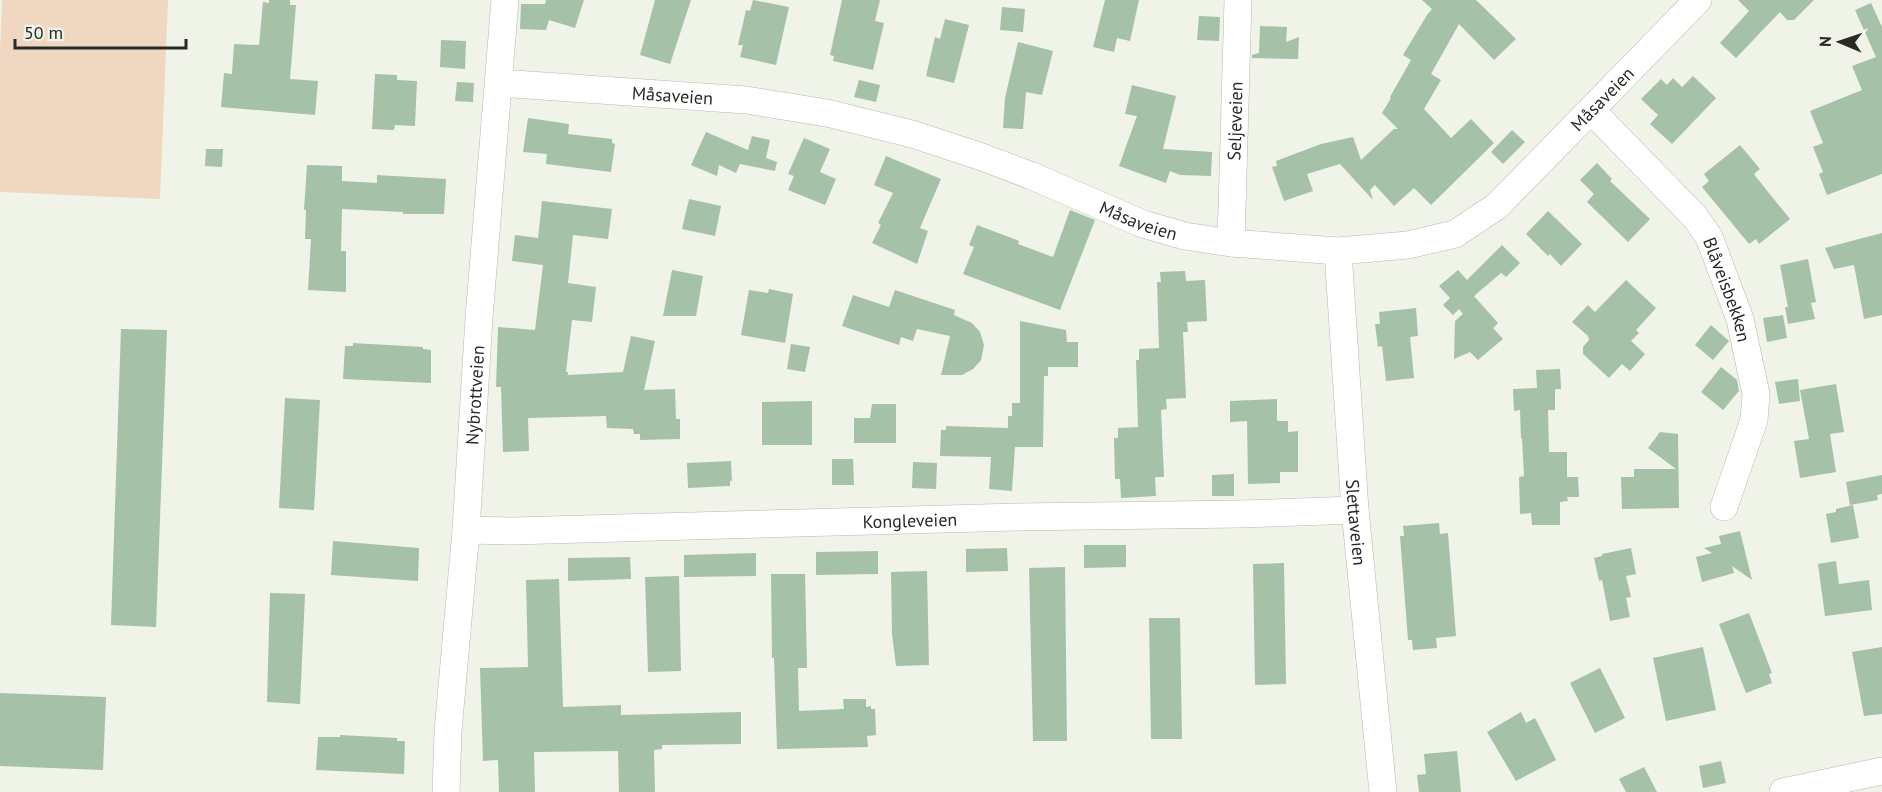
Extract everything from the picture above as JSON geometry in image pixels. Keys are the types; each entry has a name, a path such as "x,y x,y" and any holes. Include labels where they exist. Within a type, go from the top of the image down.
{"street":[{"name":"Nybrottveien","path":"446,792 448,731 466,530 479,318 505,0"},
{"name":"Seljeveien","path":"1231,243 1238,0"},
{"name":"Måsaveien","path":"499,83 746,100 827,113 912,134 982,157 1143,224 1185,236 1231,243 1338,252 1408,246 1455,234 1497,206 1698,0"},
{"name":"Blåveisbekken","path":"1592,111 1695,218 1709,237 1740,319 1756,394 1754,420 1724,507"},
{"name":"Slettaveien","path":"1338,252 1355,510 1383,792"},
{"name":"Kongleveien","path":"466,530 512,531 1355,510"},
{"path":"1783,792 1882,771"}],"shaded area":[{"path":"2,0 168,0 160,199 0,192"}],"building":[{"path":"269,0 290,0 290,5 296,5 290,79 318,81 315,115 221,107 224,73 232,74 234,44 259,45 263,2 269,3"},
{"path":"546,0 584,0 575,28 549,20 546,30 520,29 521,4 545,4"},
{"path":"655,0 691,0 670,64 640,55"},
{"path":"753,0 789,7 776,65 740,57 743,45 738,45 746,10 750,11"},
{"path":"842,0 880,0 875,21 884,23 873,70 833,61 834,56 830,55"},
{"path":"1105,0 1139,0 1130,41 1117,38 1114,52 1093,47"},
{"path":"1422,0 1476,0 1516,39 1494,60 1459,24 1431,74 1441,80 1424,109 1451,138 1471,119 1494,143 1431,205 1414,188 1394,206 1375,185 1370,190 1373,200 1340,164 1307,174 1313,191 1284,201 1272,167 1277,166 1276,161 1321,144 1353,137 1361,160 1394,129 1398,129 1382,113 1411,60 1403,55 1432,9"},
{"path":"1738,0 1814,0 1794,20 1787,20 1780,12 1736,58 1720,43 1749,11"},
{"path":"1871,3 1882,27 1882,174 1827,195 1819,174 1823,172 1813,147 1823,143 1810,111 1862,90 1852,66 1876,57 1855,10"},
{"path":"1002,7 1025,9 1023,32 1000,30"},
{"path":"1199,16 1220,17 1219,41 1197,40"},
{"path":"945,19 969,25 954,83 926,76 935,37 940,39"},
{"path":"1260,26 1287,27 1286,42 1299,37 1298,59 1252,58 1252,55 1259,53"},
{"path":"441,40 466,41 465,69 440,67"},
{"path":"1018,42 1053,51 1042,95 1026,92 1023,129 1003,128 1005,98"},
{"path":"375,74 397,75 397,80 417,81 415,126 395,125 394,130 372,129"},
{"path":"1693,76 1716,98 1672,144 1650,124 1658,115 1641,99 1661,79 1667,85 1673,78 1682,87"},
{"path":"859,80 880,85 876,102 854,97"},
{"path":"457,82 474,83 473,102 455,101"},
{"path":"1132,85 1176,96 1163,149 1212,152 1211,176 1180,175 1170,171 1166,183 1119,166 1137,116 1125,114"},
{"path":"528,118 569,124 568,134 612,139 612,143 615,144 611,172 546,164 547,154 523,152"},
{"path":"1512,130 1525,142 1503,164 1491,152"},
{"path":"706,132 748,150 752,136 770,140 766,158 777,162 775,171 740,164 736,173 719,165 717,176 691,165"},
{"path":"804,138 830,149 820,172 836,179 825,205 788,190 794,176 788,174"},
{"path":"1740,145 1760,169 1754,174 1756,177 1790,219 1759,244 1756,239 1749,244 1702,187 1709,181 1704,174"},
{"path":"206,149 223,149 222,167 205,166"},
{"path":"886,156 941,179 920,228 928,231 917,264 872,243 881,225 878,223 893,193 874,185"},
{"path":"1597,163 1612,179 1610,181 1650,219 1628,242 1587,202 1594,194 1580,180"},
{"path":"307,165 342,166 342,181 377,183 377,175 446,179 444,214 403,214 403,212 342,209 341,251 346,251 346,292 308,290 311,239 305,239"},
{"path":"689,199 721,206 715,236 682,229"},
{"path":"542,201 612,209 608,239 573,235 568,283 596,287 592,322 572,320 566,372 568,375 623,372 631,336 655,341 644,390 675,389 676,419 680,419 680,439 640,440 640,434 634,434 633,429 607,428 606,416 528,418 529,451 503,452 501,387 496,387 498,327 535,330 543,265 512,261 515,235 538,238"},
{"path":"1070,210 1095,220 1060,310 963,274 974,247 969,245 977,225 1053,257"},
{"path":"1548,211 1582,244 1561,266 1526,234"},
{"path":"1882,233 1882,315 1864,319 1854,265 1834,269 1825,248"},
{"path":"1502,245 1520,263 1506,277 1501,273 1474,296 1498,323 1493,328 1503,339 1478,360 1470,352 1454,359 1455,321 1463,314 1459,309 1453,315 1443,305 1450,298 1439,286 1458,270 1467,280"},
{"path":"1808,259 1816,302 1811,303 1815,319 1788,324 1785,307 1788,307 1780,265"},
{"path":"672,270 703,276 696,316 663,316"},
{"path":"1185,271 1186,281 1205,280 1207,321 1187,322 1188,332 1183,332 1186,398 1166,399 1167,409 1161,410 1164,477 1155,477 1156,496 1121,498 1120,479 1115,479 1114,438 1118,438 1118,428 1138,427 1136,360 1139,360 1139,349 1159,348 1157,282 1161,282 1160,272"},
{"path":"1626,280 1656,308 1636,330 1639,333 1631,341 1645,354 1630,371 1622,364 1609,378 1583,354 1583,347 1589,340 1588,336 1572,322 1588,305 1595,312"},
{"path":"769,289 793,294 785,343 741,335 749,290 768,293"},
{"path":"895,290 955,310 954,315 972,323 980,332 984,345 981,360 973,369 962,375 941,375 950,336 917,329 913,341 901,337 899,345 842,326 853,295 889,307"},
{"path":"1416,308 1418,336 1410,337 1414,378 1386,381 1382,346 1378,347 1375,324 1380,324 1379,312"},
{"path":"1783,315 1787,338 1767,342 1763,318"},
{"path":"1020,321 1066,330 1067,342 1078,342 1078,367 1048,367 1048,376 1044,376 1043,447 1015,447 1012,491 989,489 991,457 940,456 941,430 946,430 946,426 1008,428 1008,416 1012,416 1012,403 1020,403"},
{"path":"1711,325 1729,341 1713,360 1695,345"},
{"path":"121,329 167,330 156,627 111,625"},
{"path":"353,343 423,347 423,349 431,350 431,383 343,379 345,346 353,346"},
{"path":"791,344 810,347 805,372 787,369"},
{"path":"1721,367 1737,380 1739,391 1723,410 1701,392"},
{"path":"1560,369 1561,389 1555,389 1555,410 1548,410 1549,452 1567,452 1567,477 1578,477 1579,497 1567,497 1568,501 1560,502 1560,525 1532,525 1531,513 1520,514 1519,477 1524,476 1522,438 1520,410 1514,411 1513,389 1537,388 1536,370"},
{"path":"1798,379 1800,401 1779,404 1775,382"},
{"path":"1836,384 1844,432 1830,434 1836,472 1800,478 1794,441 1809,439 1800,390"},
{"path":"285,398 320,400 314,510 279,508"},
{"path":"1277,399 1277,421 1288,421 1288,432 1298,431 1298,472 1280,472 1280,483 1248,484 1247,421 1230,422 1230,401"},
{"path":"812,401 812,445 762,445 762,402"},
{"path":"872,404 896,404 896,443 854,443 854,418 870,418"},
{"path":"1660,432 1678,434 1679,508 1622,509 1621,477 1634,477 1634,469 1676,469 1648,448"},
{"path":"832,459 853,459 854,485 832,485"},
{"path":"731,461 730,486 688,488 687,463"},
{"path":"913,462 937,463 936,489 912,488"},
{"path":"1234,474 1234,496 1212,496 1212,475"},
{"path":"1882,475 1882,494 1877,495 1878,500 1850,505 1846,482"},
{"path":"1853,505 1859,538 1831,543 1826,514"},
{"path":"1439,523 1440,534 1448,533 1456,636 1436,638 1437,648 1413,650 1412,640 1408,640 1400,536 1404,536 1403,526"},
{"path":"1740,531 1752,580 1732,566 1734,573 1702,582 1696,557 1712,553 1704,548 1721,544 1719,536"},
{"path":"333,541 419,548 418,581 331,575"},
{"path":"1084,545 1126,545 1126,567 1084,568"},
{"path":"1007,548 1008,571 966,572 966,549"},
{"path":"1631,548 1636,574 1626,576 1631,597 1626,598 1630,617 1610,621 1602,580 1599,581 1594,558"},
{"path":"878,551 878,574 816,575 816,552"},
{"path":"756,553 756,576 684,577 684,555"},
{"path":"630,557 631,579 568,581 568,558"},
{"path":"1836,561 1839,584 1869,580 1872,610 1825,616 1818,564"},
{"path":"1284,563 1286,684 1255,685 1253,564"},
{"path":"1065,567 1067,741 1033,741 1029,568"},
{"path":"927,571 929,665 896,666 892,634 891,572"},
{"path":"771,574 805,574 807,668 798,668 799,711 844,709 843,699 866,699 866,707 871,706 871,709 875,709 876,735 867,736 868,747 777,749 774,658 772,658"},
{"path":"679,576 681,671 648,672 645,577"},
{"path":"559,579 563,707 621,705 621,715 741,712 741,744 662,745 662,749 654,750 655,792 619,792 618,751 534,752 535,792 499,792 498,760 483,761 480,668 528,667 526,580"},
{"path":"270,593 305,594 300,704 267,702"},
{"path":"1749,613 1772,673 1769,674 1772,683 1746,693 1719,624"},
{"path":"1149,618 1180,618 1182,739 1151,739"},
{"path":"1703,647 1716,710 1666,721 1653,658"},
{"path":"1882,647 1882,714 1864,716 1852,652"},
{"path":"1600,668 1625,718 1595,733 1570,683"},
{"path":"0,693 106,697 103,770 0,766"},
{"path":"1521,712 1526,723 1535,718 1556,760 1516,781 1487,732"},
{"path":"340,735 397,738 397,741 405,741 404,774 316,770 318,737 340,737"},
{"path":"1457,751 1461,792 1419,792 1417,775 1426,774 1424,754"},
{"path":"1721,761 1726,783 1703,788 1699,766"},
{"path":"1644,767 1657,792 1626,792 1619,779"}]}
